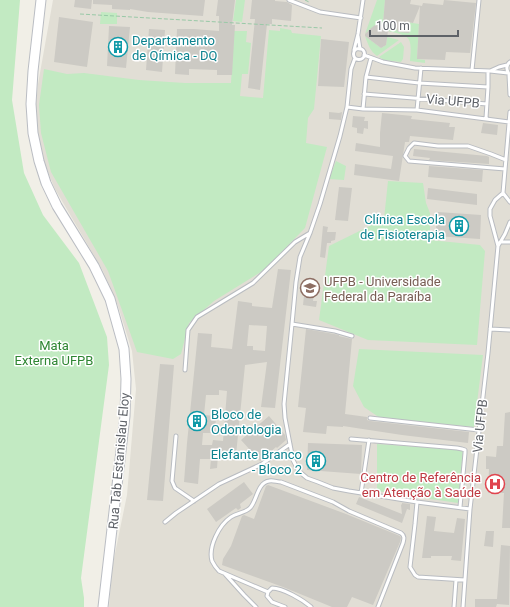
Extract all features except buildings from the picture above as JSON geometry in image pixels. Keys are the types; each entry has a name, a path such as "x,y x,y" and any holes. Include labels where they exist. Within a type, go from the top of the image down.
{"street":[{"name":"Rua Tab Estanislau Eloy","path":"41,0 33,71 31,104 32,134 46,183 94,266 110,298 124,349 126,379 125,416 103,607"}],"lane":[{"path":"289,0 320,12 360,18"},
{"path":"363,0 358,34 353,53 355,58 351,69 348,107 320,204 300,257 296,282 284,404 285,418 293,460 296,468 307,478 333,488 470,509"},
{"path":"472,70 479,0"},
{"path":"358,34 360,49 364,52 364,55 390,64 421,68 489,71 509,74"},
{"path":"354,50 360,49"},
{"path":"355,58 360,59 364,55"},
{"path":"363,109 366,77 371,58"},
{"path":"489,71 509,62"},
{"path":"509,62 507,70 509,74 510,95"},
{"name":"Via UFPB","path":"417,110 421,68"},
{"name":"Via UFPB","path":"486,118 489,71"},
{"name":"Via UFPB","path":"366,77 420,83 488,87"},
{"name":"Via UFPB","path":"364,94 487,104"},
{"name":"Via UFPB","path":"348,107 363,109 417,110 509,122"},
{"path":"510,112 503,193 510,202"},
{"path":"505,169 409,161 405,156 409,148 414,143 438,146 468,146 506,160"},
{"name":"Via UFPB","path":"463,607 470,509 499,242 490,216 490,209 495,200 503,193"},
{"path":"499,242 505,234 510,222"},
{"path":"184,370 188,330 197,318 253,283 296,242 310,232"},
{"path":"499,242 510,242"},
{"path":"292,324 335,331 352,336"},
{"path":"490,329 510,330"},
{"path":"370,418 479,430"},
{"path":"176,436 172,481 175,488 194,501"},
{"path":"351,439 457,448 465,450 460,507"},
{"path":"361,493 369,440"},
{"path":"165,522 219,484 262,464 290,444"},
{"path":"268,592 215,567 212,557 212,548 218,532 231,517 250,508 255,502 258,492 263,484 269,481 281,482 333,502 349,511 404,535 403,543 378,607"},
{"path":"417,502 416,524 410,567 418,577 465,580"},
{"path":"223,572 256,607"},
{"path":"454,607 456,580"},
{"path":"286,607 275,603 267,596 268,592 272,588 276,588 296,596 311,607"}],"path":[{"path":"305,0 310,3"},
{"path":"80,14 322,28"}],"shaded area":[{"name":"UFPB - Universidade Federal da Paraíba","path":"53,0 510,0 510,607 109,607 112,568 127,495 136,389 132,351 118,306 103,271 55,189 42,158 36,125 36,104 38,84"}],"green space":[{"name":"Mata Externa UFPB","path":"0,0 20,0 12,100 24,173 43,215 79,263 107,337 109,365 81,578 84,607 0,607"},
{"path":"236,0 245,0 242,22 233,21"},
{"path":"377,0 385,0 383,24 373,27 365,34"},
{"path":"101,12 117,13 117,24 100,24"},
{"path":"393,20 403,21 398,32 409,32 409,27 406,26 407,22 419,24 417,59 425,60 425,63 410,61 411,47 406,36 388,31"},
{"path":"280,28 291,30 292,33 321,36 314,109 308,118 306,143 327,147 305,228 264,270 214,301 189,323 181,354 173,359 137,352 108,271 51,172 41,133 39,105 44,69 67,74 84,73 139,80 185,83 231,83 234,31 247,31 246,42 251,43 248,74 242,74 240,96 263,98 269,30 280,31"},
{"path":"365,36 381,48 386,45 387,37 399,40 377,56 368,45"},
{"path":"401,42 404,47 403,59 401,62 384,60 379,57"},
{"path":"336,161 346,166 344,180 329,179"},
{"path":"388,181 423,183 426,203 430,213 430,240 480,245 485,251 477,345 368,340 319,320 329,246 384,219"},
{"path":"359,349 483,355 474,427 380,418 364,407 353,386"},
{"path":"377,444 463,450 458,503 377,491"}],"place":[{"name":"Departamento de Qímica - DQ","path":"118,47"},
{"name":"Clínica Escola de Fisioterapia","path":"459,226"},
{"name":"UFPB - Universidade Federal da Paraíba","path":"310,288"},
{"name":"Bloco de Odontologia","path":"197,421"},
{"name":"Elefante Branco - Bloco 2","path":"316,461"},
{"name":"Centro de Referência em Atenção à Saúde","path":"495,484"}]}
